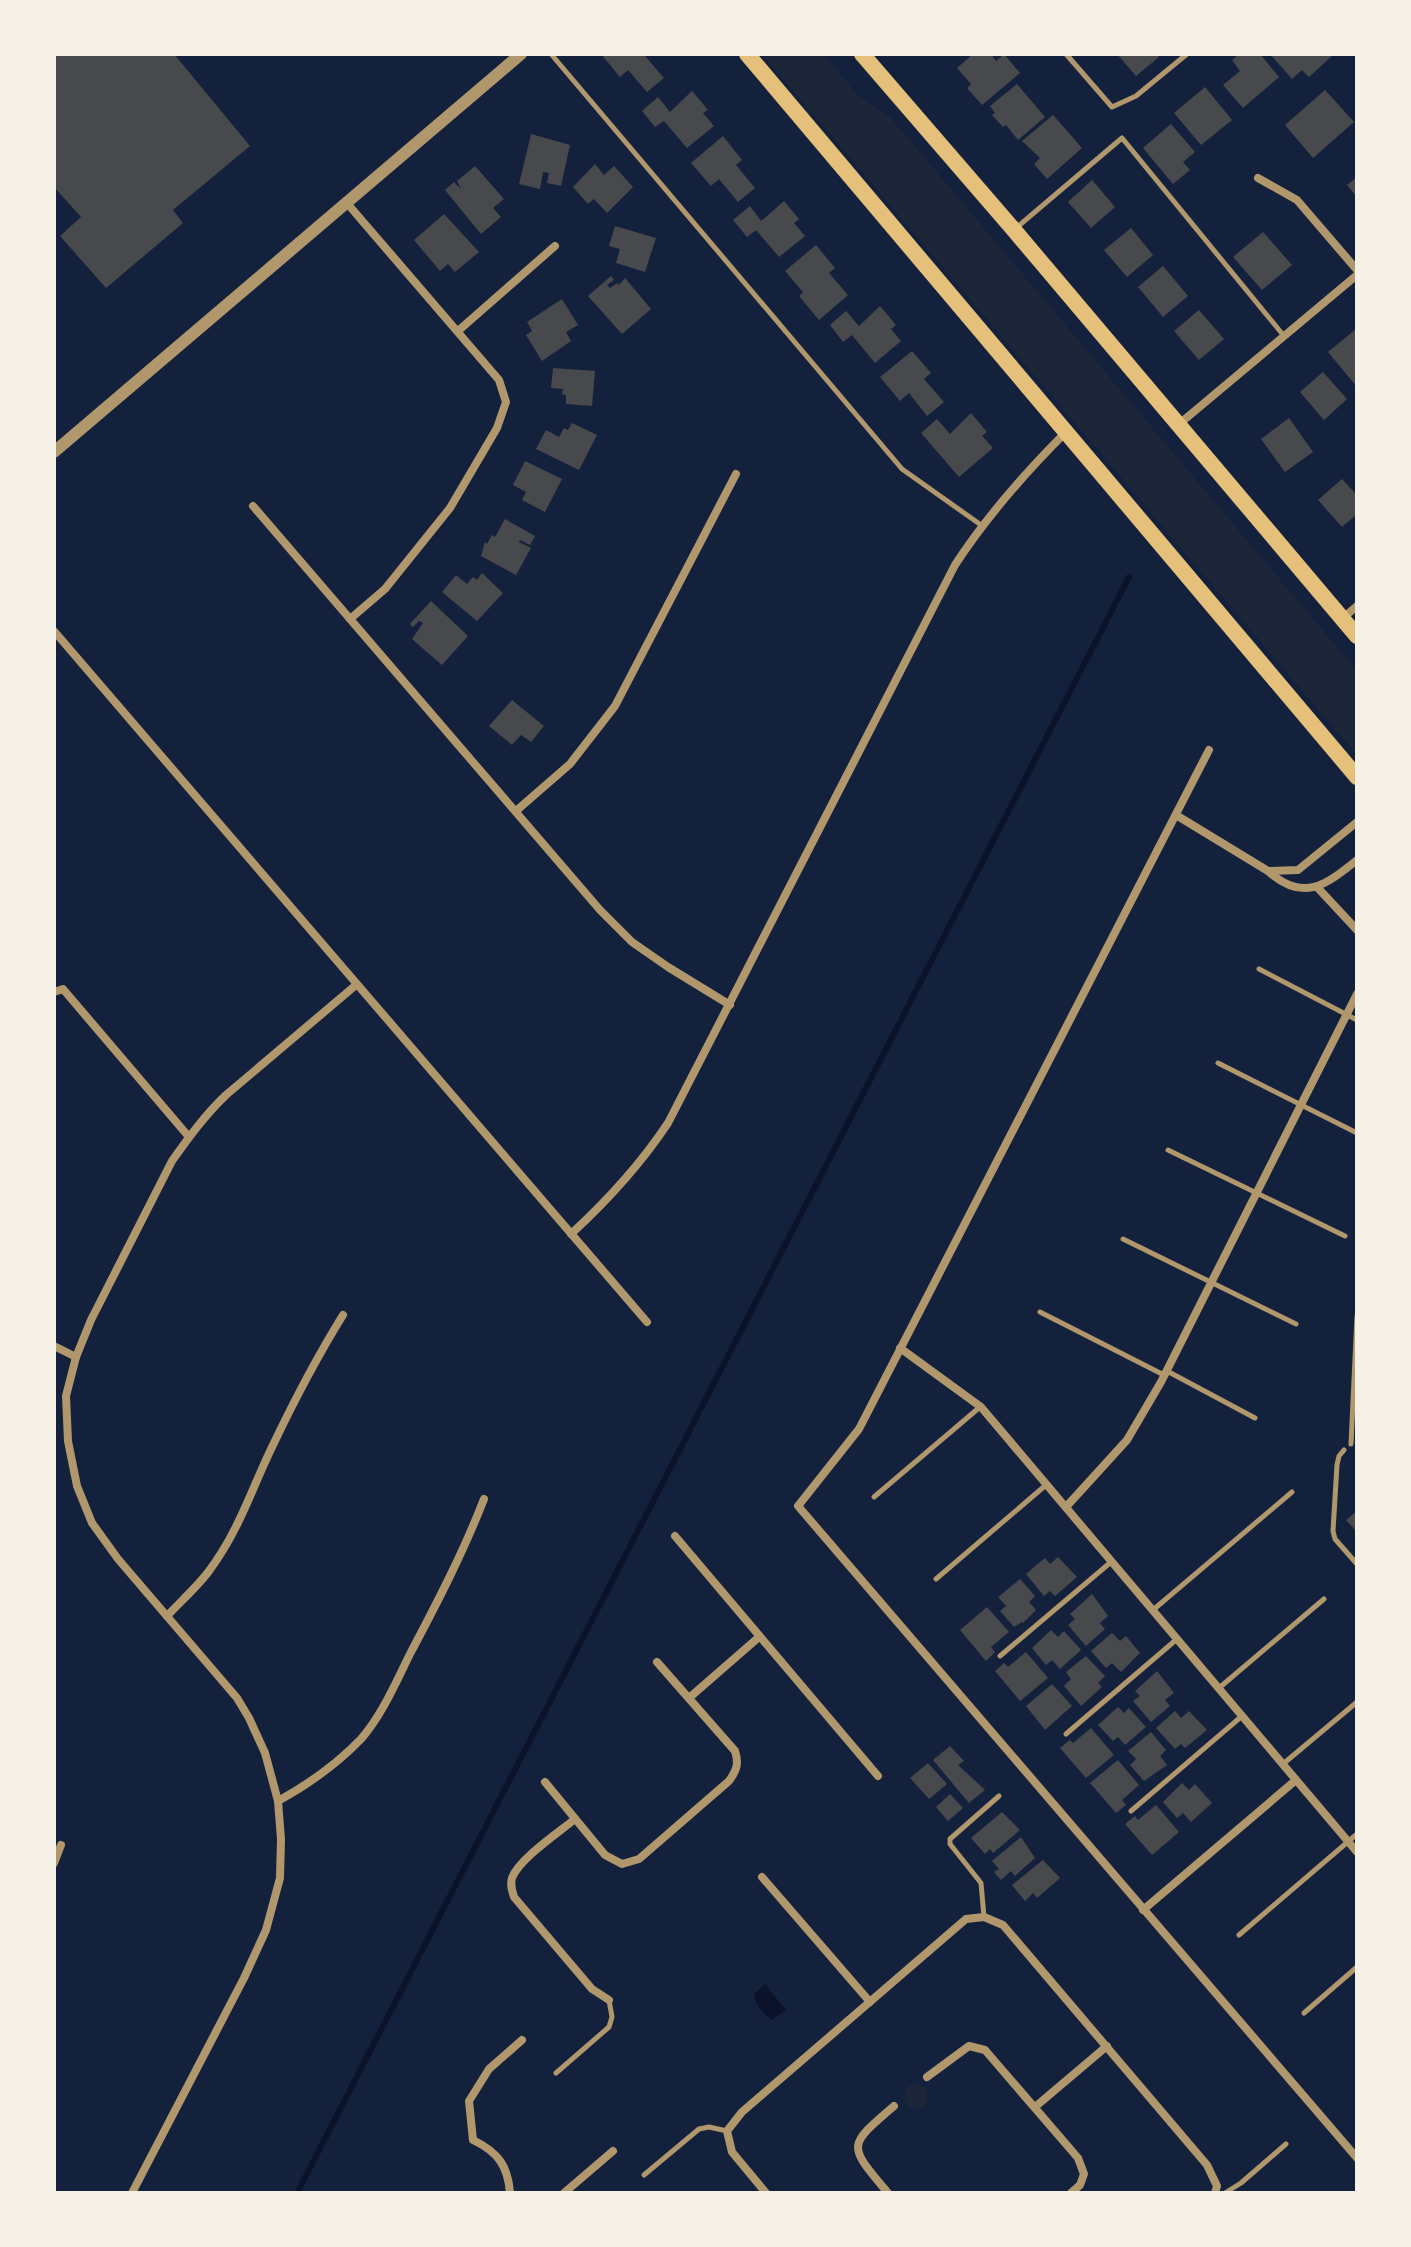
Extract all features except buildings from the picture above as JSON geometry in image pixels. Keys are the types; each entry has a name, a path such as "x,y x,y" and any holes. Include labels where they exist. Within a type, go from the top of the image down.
{"main road":[{"path":"747,54 1357,777"},
{"path":"862,54 1357,636"}],"street":[{"path":"54,452 521,54"},
{"path":"1178,425 1357,273 1297,200 1258,178"},
{"path":"346,202 499,380 506,402 497,428 450,508 385,589 350,619"},
{"path":"458,331 555,246"},
{"path":"571,1234 642,1161 668,1123 955,565 981,525 1020,478 1065,433"},
{"path":"516,811 570,764 615,706 736,474"},
{"path":"253,506 600,910 632,942 730,1005"},
{"path":"1343,618 1357,606"},
{"path":"54,631 647,1322"},
{"path":"1209,750 859,1429 798,1506 1357,2158"},
{"path":"1176,815 1268,871 1282,883 1301,890 1317,887 1357,860"},
{"path":"1268,871 1298,870 1357,822"},
{"path":"1317,887 1357,930"},
{"path":"132,2193 266,1930 280,1878 278,1801 265,1753 237,1698 118,1559 92,1523 77,1486 68,1441 66,1396 76,1357 91,1320 172,1161 206,1114 356,985"},
{"path":"54,992 63,989 189,1137"},
{"path":"1066,1507 1127,1440 1166,1373 1357,994"},
{"path":"167,1616 208,1573 231,1539 271,1448 343,1315"},
{"path":"54,1346 76,1357"},
{"path":"900,1348 981,1407 1357,1852"},
{"path":"278,1801 327,1770 363,1736 387,1699 456,1567 484,1499"},
{"path":"675,1536 878,1776"},
{"path":"689,1698 759,1637"},
{"path":"545,1782 612,1860 622,1864 632,1862 729,1781 736,1772 738,1760 735,1751 657,1662"},
{"path":"1143,1910 1296,1780"},
{"path":"575,1819 521,1864 512,1876 511,1886 514,1897 592,1989 609,2000"},
{"path":"54,1863 61,1845"},
{"path":"762,1877 870,2002"},
{"path":"766,2193 732,2152 727,2131 742,2112 966,1919 984,1917 1003,1925 1107,2046 1207,2165 1216,2189"},
{"path":"510,2193 509,2175 501,2159 488,2147 473,2140 469,2101 489,2069 522,2040"},
{"path":"927,2077 960,2049 975,2046 985,2050 1082,2164 1084,2174 1080,2185 1071,2193"},
{"path":"1035,2107 1107,2046"},
{"path":"888,2193 863,2163 858,2145 862,2134 894,2106"},
{"path":"564,2193 613,2151"}],"lane":[{"path":"551,54 902,469 981,525"},
{"path":"1066,54 1112,107 1136,96 1187,54"},
{"path":"1014,230 1122,138 1284,336"},
{"path":"1259,969 1357,1020"},
{"path":"1218,1063 1357,1133"},
{"path":"1168,1150 1345,1236"},
{"path":"1123,1239 1296,1324"},
{"path":"1040,1312 1255,1418"},
{"path":"1351,1444 1357,1316"},
{"path":"874,1497 981,1407"},
{"path":"1344,1450 1337,1465 1333,1531 1335,1539 1357,1564"},
{"path":"936,1579 1046,1485"},
{"path":"1152,1610 1292,1492"},
{"path":"1000,1656 1111,1562"},
{"path":"1218,1688 1324,1599"},
{"path":"1066,1734 1177,1639"},
{"path":"1283,1764 1357,1702"},
{"path":"1131,1811 1242,1716"},
{"path":"984,1917 981,1883 950,1844 950,1839 999,1796"},
{"path":"1239,1935 1357,1834"},
{"path":"1304,2013 1357,1967"},
{"path":"556,2073 609,2027 612,2017 609,2000"},
{"path":"644,2175 699,2129 709,2127 727,2131"},
{"path":"1225,2193 1286,2144"}],"shaded area":[{"path":"762,54 823,54 858,95 891,118 1357,671 1357,755"},
{"path":"765,1984 786,2010 772,2020 760,2009 754,1994"},
{"path":"916,2084 925,2087 928,2096 925,2105 916,2108 907,2105 904,2096 907,2087"}],"waterway":[{"path":"297,2193 1129,577"}]}
